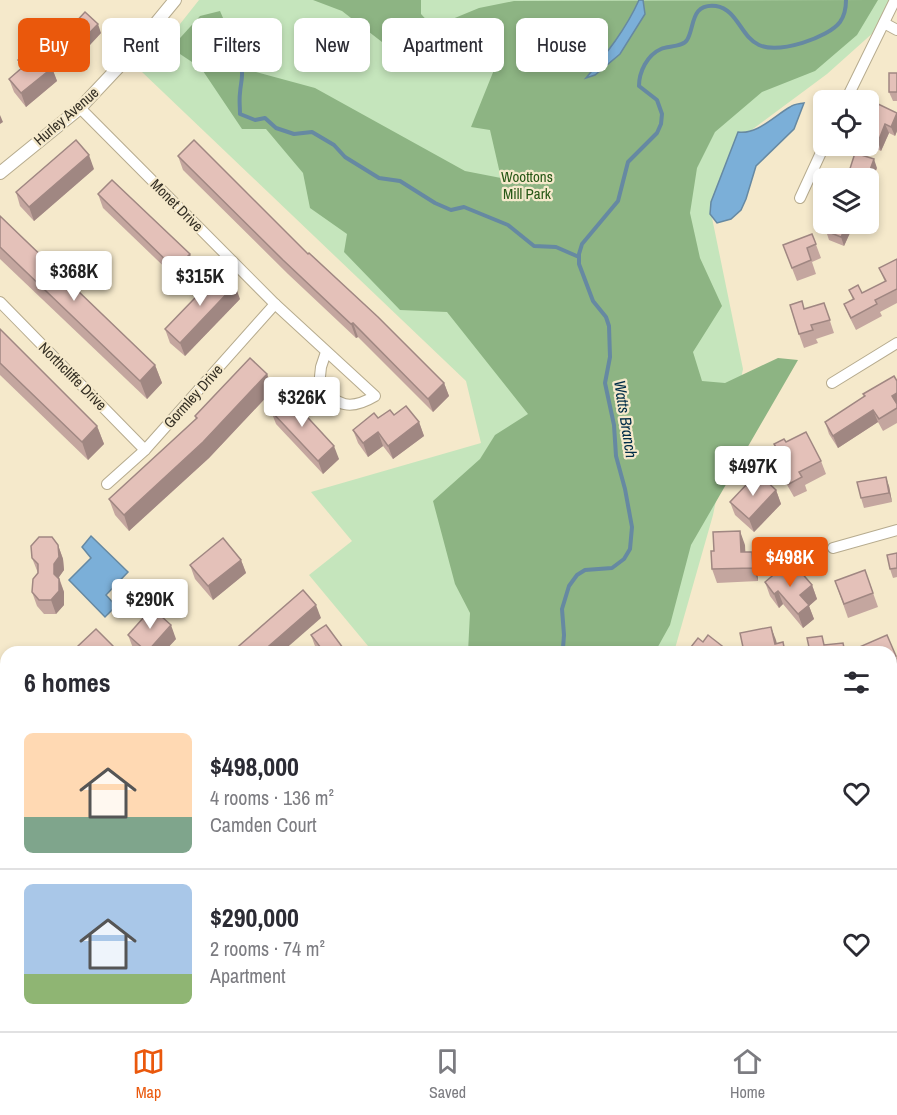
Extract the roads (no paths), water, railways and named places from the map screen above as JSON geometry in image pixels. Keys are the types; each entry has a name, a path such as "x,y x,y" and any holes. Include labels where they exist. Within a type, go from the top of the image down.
{"street":[{"name":"Hurley Avenue","path":"0,173 80,108 128,57 175,0"},
{"path":"851,90 895,0"},
{"path":"884,23 897,30"},
{"name":"Monet Drive","path":"80,108 275,304 375,396 362,403 345,405 332,399 319,386 321,367 326,352"},
{"path":"800,198 819,156"},
{"name":"Northcliffe Drive","path":"0,302 145,450"},
{"name":"Gormley Drive","path":"107,484 145,450 275,304"},
{"path":"832,383 897,343"},
{"path":"833,548 897,530"}],"water":[{"path":"639,0 643,0 645,14 620,54 608,64 608,50"},
{"path":"591,72 599,72 595,75 586,78"},
{"path":"804,103 794,129 756,166 741,210 731,219 717,223 710,214 711,202 738,132 759,128 792,106"},
{"path":"91,536 128,572 106,595 116,606 105,617 69,580 91,558 82,547"}],"waterway":[{"name":"Watts Branch","path":"563,646 562,609 569,586 577,575 585,570 612,568 624,559 630,549 632,527 616,456 614,425 605,383 610,357 609,326 606,317 593,301 579,264 579,254 582,244 618,201 628,162 657,133 661,124 662,114 657,100 639,86 642,70 656,52 687,40 695,17 702,8 708,6 723,8 753,41 759,45 778,47 814,39 834,28 843,17 846,0"},
{"path":"242,72 240,114 255,120 265,118 276,128 294,134 312,132 334,145 345,157 379,178 400,181 435,203 451,210 464,207 508,225 534,246 556,247 579,257"}],"park label":[{"name":"Woottons Mill Park","path":"527,184"}]}
